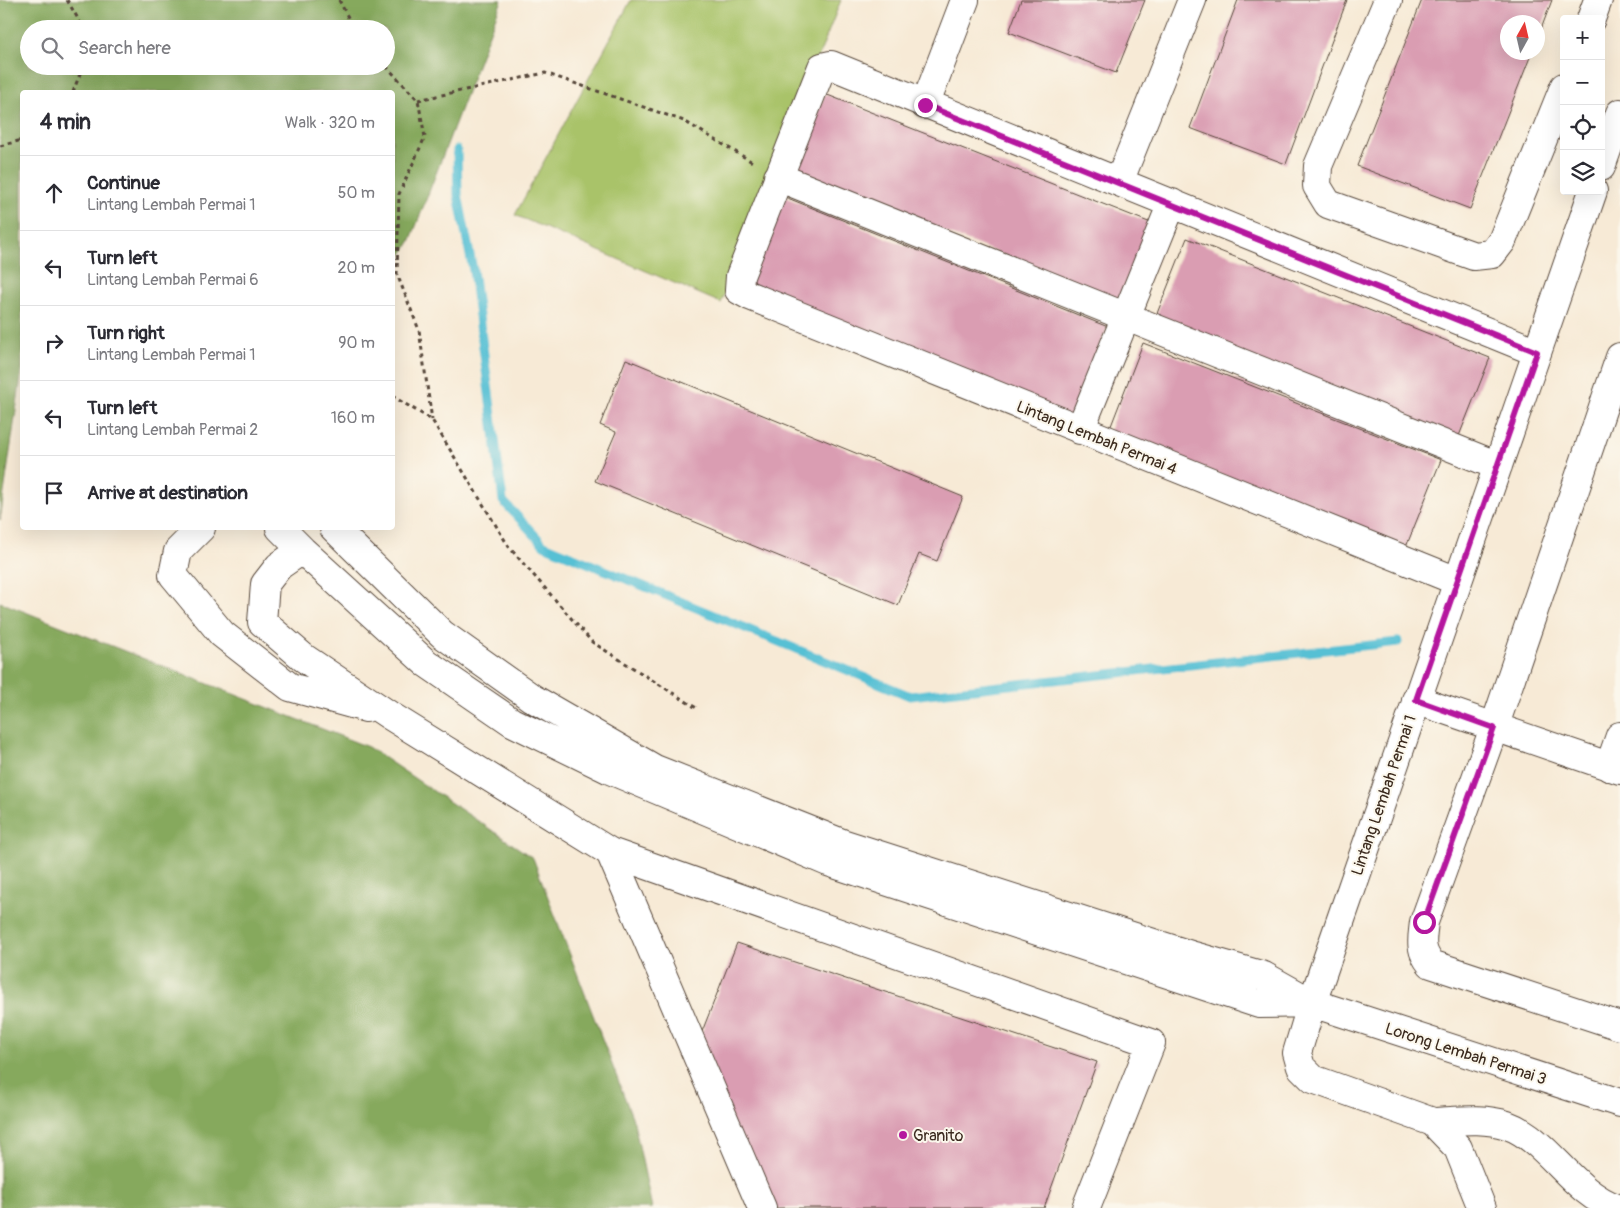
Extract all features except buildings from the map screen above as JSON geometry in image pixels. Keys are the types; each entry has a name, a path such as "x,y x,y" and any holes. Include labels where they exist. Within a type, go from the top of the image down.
{"street":[{"path":"925,105 964,0"},
{"path":"1119,182 1192,0"},
{"path":"1388,0 1318,166 1317,186 1328,204 1474,256 1492,254 1502,242 1560,97"},
{"path":"1592,15 1598,0"},
{"path":"1498,466 778,177 822,67 831,65 925,105 1172,203 1537,352"},
{"path":"1605,156 1620,113"},
{"name":"Lintang Lembah Permai 4","path":"778,177 740,276 738,290 1457,581"},
{"name":"Lintang Lembah Permai 1","path":"1434,1122 1314,1079 1301,1067 1297,1053 1312,1003 1416,700 1592,195"},
{"path":"1080,430 1172,203"},
{"path":"1620,357 1494,728 1424,922 1423,953 1431,964 1620,1026"},
{"path":"199,530 178,551 173,575 222,634 290,687 389,715"},
{"path":"282,530 426,663 512,722 610,770 828,862 1259,1004 1312,1003"},
{"path":"336,530 442,634 532,698 655,768 842,843 1194,956 1264,976 1312,1003"},
{"path":"302,550 279,566 265,584 262,622 304,658 389,715 610,852 1151,1043 1086,1208"},
{"path":"1416,700 1615,769 1620,736"},
{"path":"610,852 762,1208"},
{"name":"Lorong Lembah Permai 3","path":"1312,1003 1620,1103"},
{"path":"1434,1122 1475,1120 1506,1125 1530,1137 1585,1191 1617,1208"},
{"path":"1434,1122 1458,1148 1482,1208"}],"path":[{"path":"67,0 79,20"},
{"path":"339,0 349,20"},
{"path":"418,100 545,73 684,121 778,177"},
{"path":"74,90 80,75"},
{"path":"394,75 418,100 426,137 399,194 397,274 419,330 432,420 509,547 592,642 698,709"},
{"path":"0,146 20,141"},
{"path":"395,398 432,420"}],"green space":[{"path":"0,0 502,0 410,242 395,265 395,90 20,90 20,384 0,520"},
{"path":"631,0 841,0 721,303 515,215"},
{"path":"0,602 368,747 533,858 634,1122 652,1208 0,1208"}],"waterway":[{"path":"457,150 458,195 473,270 503,501 544,545 910,696 1398,642"}],"place":[{"name":"Granito","path":"903,1135"}],"route":[{"path":"925,105 1172,203 1537,352 1416,700 1494,728 1424,922"}]}
